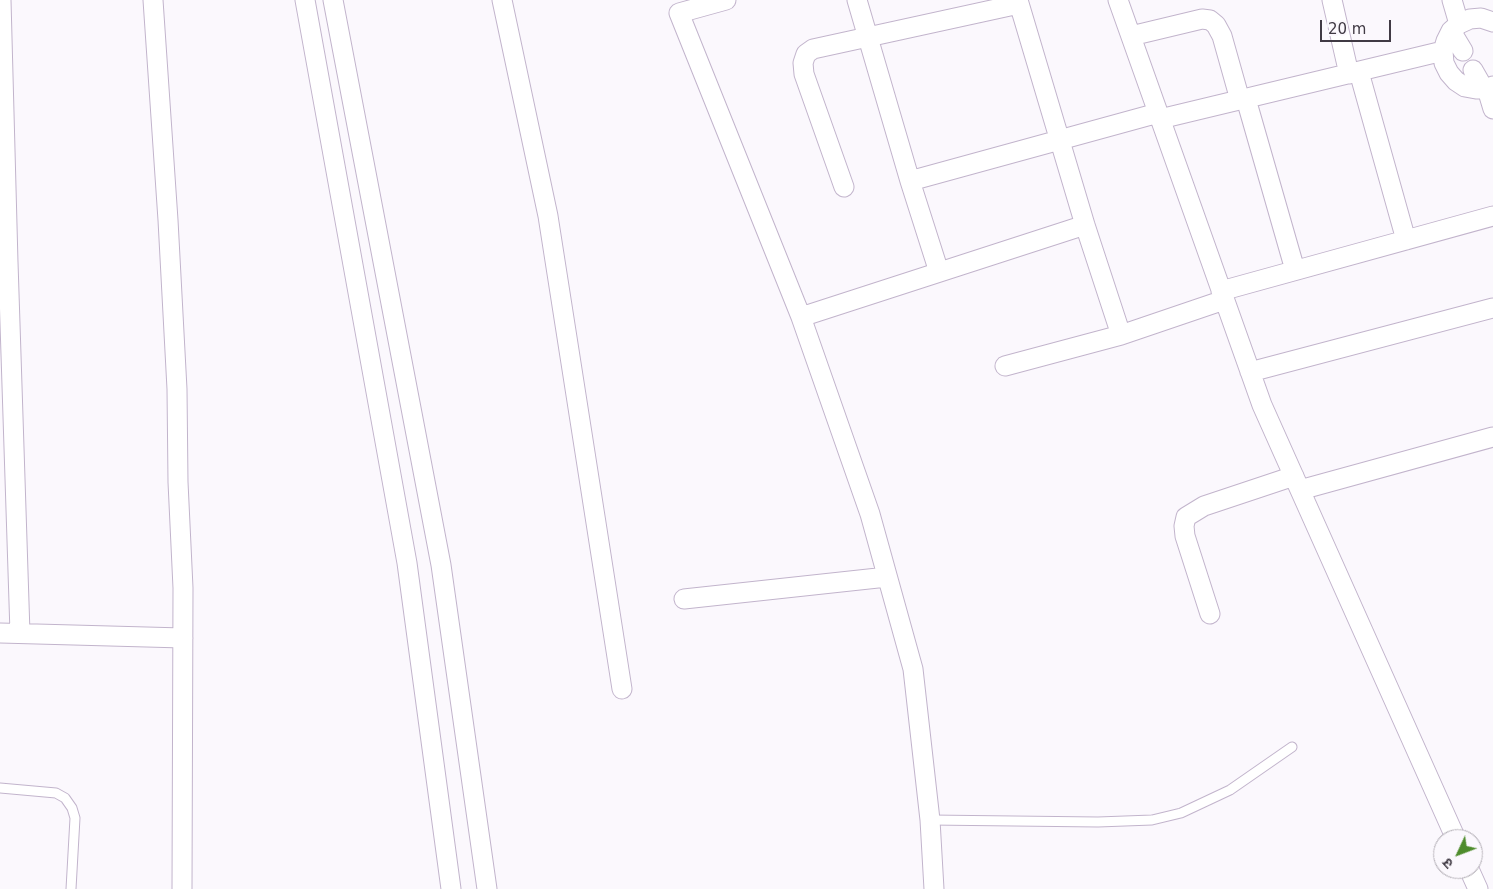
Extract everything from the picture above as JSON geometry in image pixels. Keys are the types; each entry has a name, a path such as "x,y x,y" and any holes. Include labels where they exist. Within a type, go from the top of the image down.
{"street":[{"path":"1,0 20,633"},
{"path":"154,0 177,389 183,638 182,889"},
{"path":"305,0 407,563 451,889"},
{"path":"333,0 441,565 487,889"},
{"path":"502,0 548,216 622,689"},
{"path":"726,0 674,6 801,317 870,514 913,669 930,820 934,889"},
{"path":"858,0 910,181 939,272"},
{"path":"1118,0 1262,405 1452,829"},
{"path":"1332,0 1406,240"},
{"path":"1452,0 1455,28 1463,51"},
{"path":"844,187 804,74 803,63 806,54 813,49 1019,2 1085,225 1121,334"},
{"path":"1490,87 1471,88 1456,81 1448,73 1444,63 1443,52 1446,41 1455,28 1470,19 1481,18 1493,22"},
{"path":"1131,36 1202,19 1210,20 1216,25 1222,36 1243,100 1295,270"},
{"path":"910,181 1060,140 1159,116 1243,100 1443,52"},
{"path":"1473,70 1481,84 1490,87"},
{"path":"1490,87 1493,109"},
{"path":"1005,366 1121,334 1295,270 1493,216"},
{"path":"801,317 1085,225"},
{"path":"1250,372 1493,308"},
{"path":"1210,614 1185,536 1184,526 1186,517 1204,506 1493,438"},
{"path":"684,599 888,576"},
{"path":"0,632 183,638"}],"lane":[{"path":"930,820 1098,822 1152,820 1181,814 1230,790 1292,747"},
{"path":"0,788 56,793 65,798 72,808 75,818 71,889"}]}
